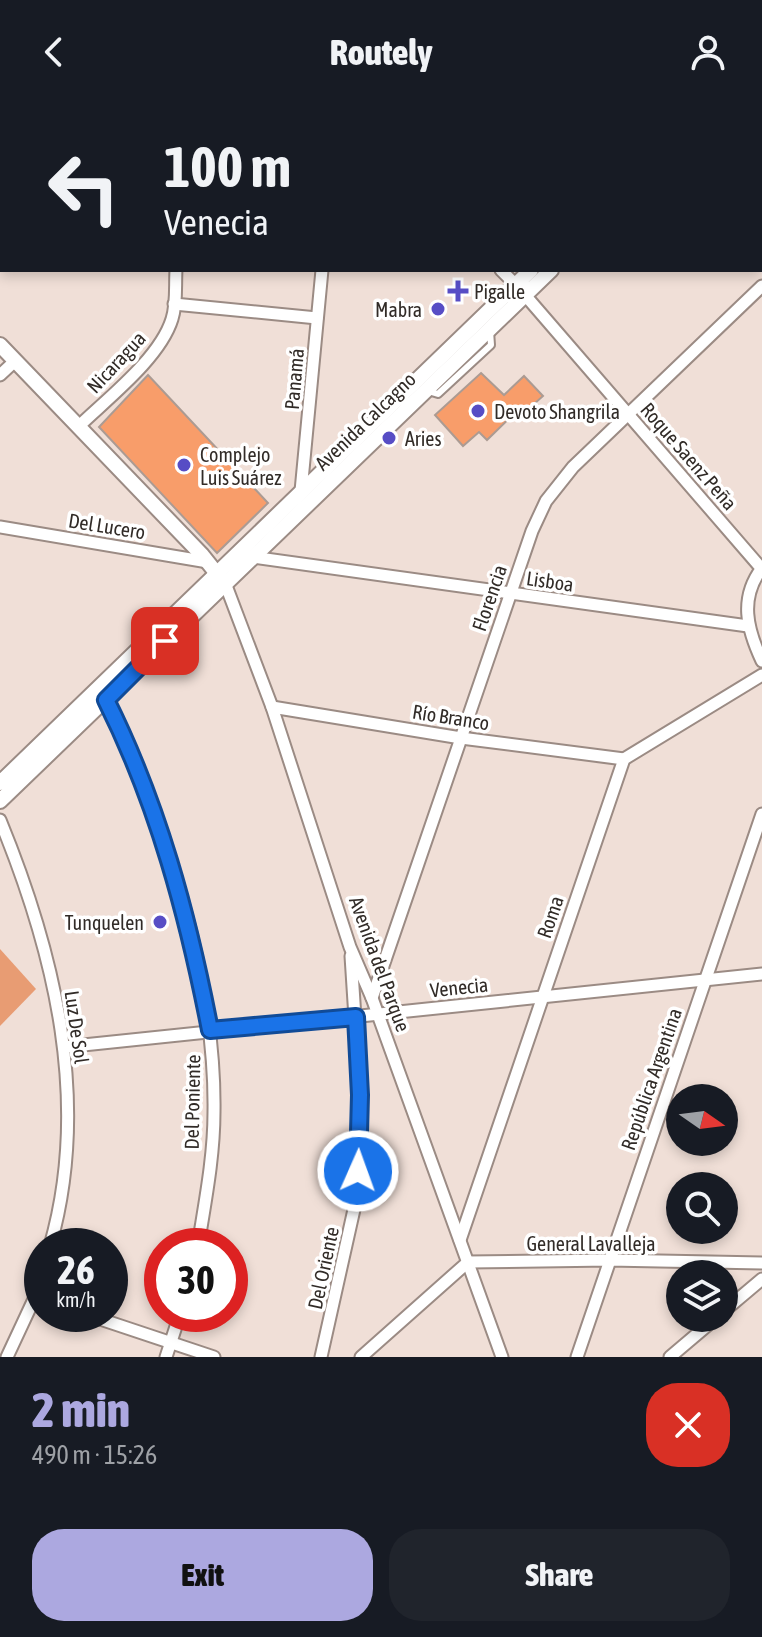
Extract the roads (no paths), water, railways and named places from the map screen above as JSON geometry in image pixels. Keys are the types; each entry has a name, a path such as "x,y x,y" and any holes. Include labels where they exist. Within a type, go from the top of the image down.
{"street":[{"name":"Nicaragua","path":"79,426 156,348 173,318 176,272"},
{"name":"Panamá","path":"301,491 322,272"},
{"name":"Roque Saenz Peña","path":"503,272 762,568 750,590 746,610 748,626 762,661"},
{"name":"Avenida Calcagno","path":"0,801 103,694 222,579 301,491 490,329 530,272"},
{"name":"Avenida Calcagno","path":"222,579 252,557 421,385 520,290 548,272"},
{"name":"Florencia","path":"372,998 508,594 546,501 573,467 762,286"},
{"path":"174,304 317,318"},
{"name":"Avenida del Parque","path":"0,345 222,579 272,707 350,947 378,1014 502,1357"},
{"path":"0,375 15,361"},
{"name":"Del Lucero","path":"0,527 208,562"},
{"name":"Lisboa","path":"252,557 748,626"},
{"path":"624,759 762,675"},
{"name":"Avenida Calcagno","path":"0,783 103,694"},
{"name":"Del Poniente","path":"103,694 121,731 163,839 193,942 210,1030 214,1113 200,1228"},
{"name":"Río Branco","path":"272,707 461,738 624,759"},
{"name":"Roma","path":"460,1240 624,759"},
{"name":"República Argentina","path":"577,1357 762,814"},
{"name":"Luz De Sol","path":"0,820 42,941 64,1047 67,1132 53,1228"},
{"name":"Del Oriente","path":"321,1357 357,1196 360,1095 350,947"},
{"name":"Venecia","path":"64,1047 762,974"},
{"name":"General Lavalleja","path":"468,1262 609,1260 762,1263"},
{"path":"361,1357 468,1262"},
{"path":"738,1299 762,1279"},
{"path":"7,1357 24,1325"},
{"path":"128,1328 214,1357"},
{"path":"166,1357 174,1332"},
{"path":"670,1357 699,1332"}],"place":[{"name":"Pigalle","path":"458,291"},
{"name":"Mabra","path":"438,309"},
{"name":"Devoto Shangrila","path":"478,411"},
{"name":"Aries","path":"389,438"},
{"name":"Complejo Luis Suárez","path":"184,465"},
{"name":"Tunquelen","path":"160,922"}]}
